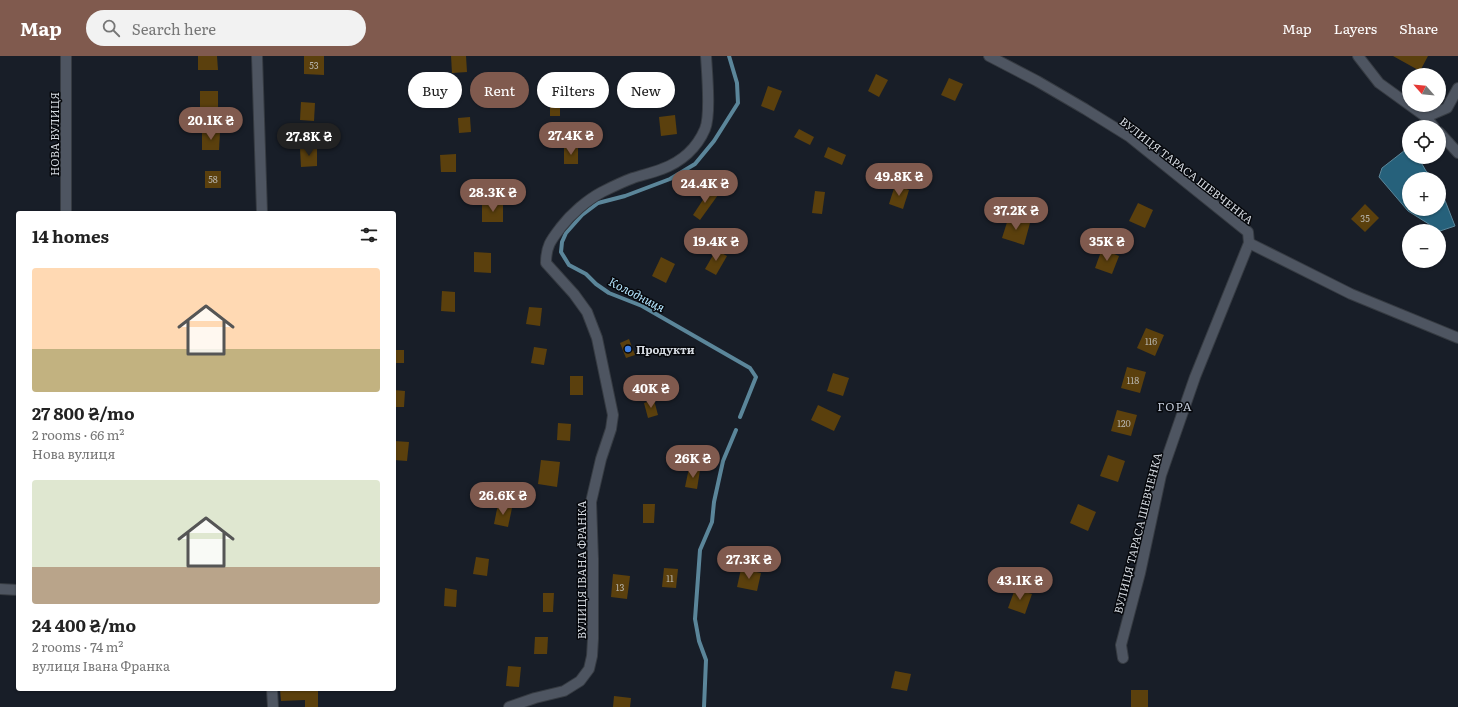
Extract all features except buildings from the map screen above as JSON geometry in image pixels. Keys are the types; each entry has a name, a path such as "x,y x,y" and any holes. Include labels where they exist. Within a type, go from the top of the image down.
{"street":[{"name":"НОВА ВУЛИЦЯ","path":"66,56 66,211"},
{"path":"257,56 262,211"},
{"name":"ВУЛИЦЯ ІВАНА ФРАНКА","path":"509,707 535,698 564,691 580,681 589,669 592,656 593,639 591,502 601,459 611,429 613,415 597,338 587,312 574,294 546,263 546,251 552,238 564,222 580,207 601,192 632,178 663,169 685,157 698,141 706,127 708,102 706,56"},
{"name":"ВУЛИЦЯ ТАРАСА ШЕВЧЕНКА","path":"990,56 1037,81 1130,137 1248,232 1250,243 1195,377 1161,475 1140,573 1121,645 1124,658"},
{"path":"1358,56 1379,83 1428,120"},
{"path":"1426,117 1447,108 1458,88"},
{"path":"1446,140 1458,153"},
{"path":"1250,243 1351,294 1458,338"},
{"path":"0,589 16,590"},
{"path":"272,691 273,707"}],"water":[{"path":"1402,152 1402,164 1422,164 1427,172 1402,172 1402,204 1379,177 1382,168"},
{"path":"1446,203 1455,226 1446,229 1446,224 1429,224 1416,216 1446,216"}],"waterway":[{"name":"Колодниця","path":"729,56 737,83 738,103 714,141 695,164 670,179 625,196 598,203 582,215 566,233 562,242 561,252 569,265 586,274 596,284 609,293 642,306 750,368 756,377 740,417"},
{"name":"Колодниця","path":"704,707 706,660 699,641 695,619 700,550 712,522 714,502 723,461 736,430"}],"place":[{"name":"Продукти","path":"628,349"}],"district":[{"name":"ГОРА","path":"1175,406"}]}
